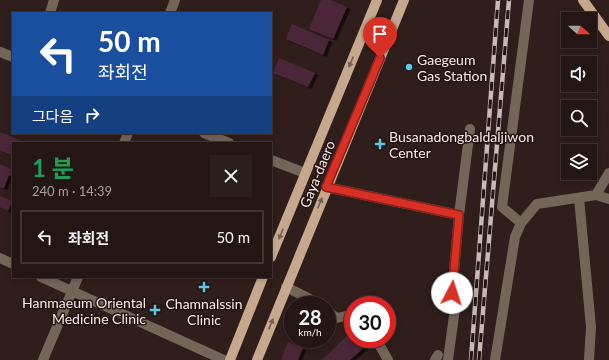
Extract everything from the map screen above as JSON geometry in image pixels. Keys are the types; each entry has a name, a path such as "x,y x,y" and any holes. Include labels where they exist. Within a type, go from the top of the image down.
{"main road":[{"name":"Gaya-daero","path":"272,256 377,0"},
{"name":"Gaya-daero","path":"257,360 326,187 404,0"},
{"path":"583,0 609,36"},
{"path":"230,360 263,278"}],"street":[{"path":"50,12 54,0"},
{"path":"170,12 175,0"},
{"path":"521,223 502,206 529,0"},
{"path":"0,52 12,57"},
{"path":"448,360 456,301 452,293 459,215 470,129"},
{"path":"206,134 226,142"},
{"path":"272,160 305,173"},
{"path":"596,195 609,173"},
{"path":"326,187 459,215"},
{"path":"495,360 515,237 521,223 537,204 596,195 609,199"},
{"path":"579,198 591,326 589,360"},
{"path":"0,258 12,264"},
{"path":"43,278 224,360"},
{"path":"43,360 78,278"},
{"path":"286,287 304,296"},
{"path":"381,348 388,360"}],"building":[{"path":"321,0 330,0 347,7 333,39 309,29"},
{"path":"292,24 329,40 323,55 286,39"},
{"path":"279,58 315,73 308,87 273,73"},
{"path":"0,132 22,141 12,142 12,156 0,150"},
{"path":"0,164 12,170 12,176 9,175 4,188 0,187"},
{"path":"0,196 12,201 8,211 0,207"},
{"path":"344,339 344,348 363,348 350,360 322,360"},
{"path":"286,348 303,348 298,360 281,360"}],"railway":[{"path":"471,360 498,0"},
{"path":"479,360 509,0"}],"place":[{"name":"Gaegeum Gas Station","path":"409,67"},
{"name":"Busanadongbaldaljiwon Center","path":"380,144"},
{"name":"Chamnalssin Clinic","path":"204,287"},
{"name":"Hanmaeum Oriental Medicine Clinic","path":"155,310"}],"route":[{"path":"380,58 326,187 459,215 452,293"}]}
